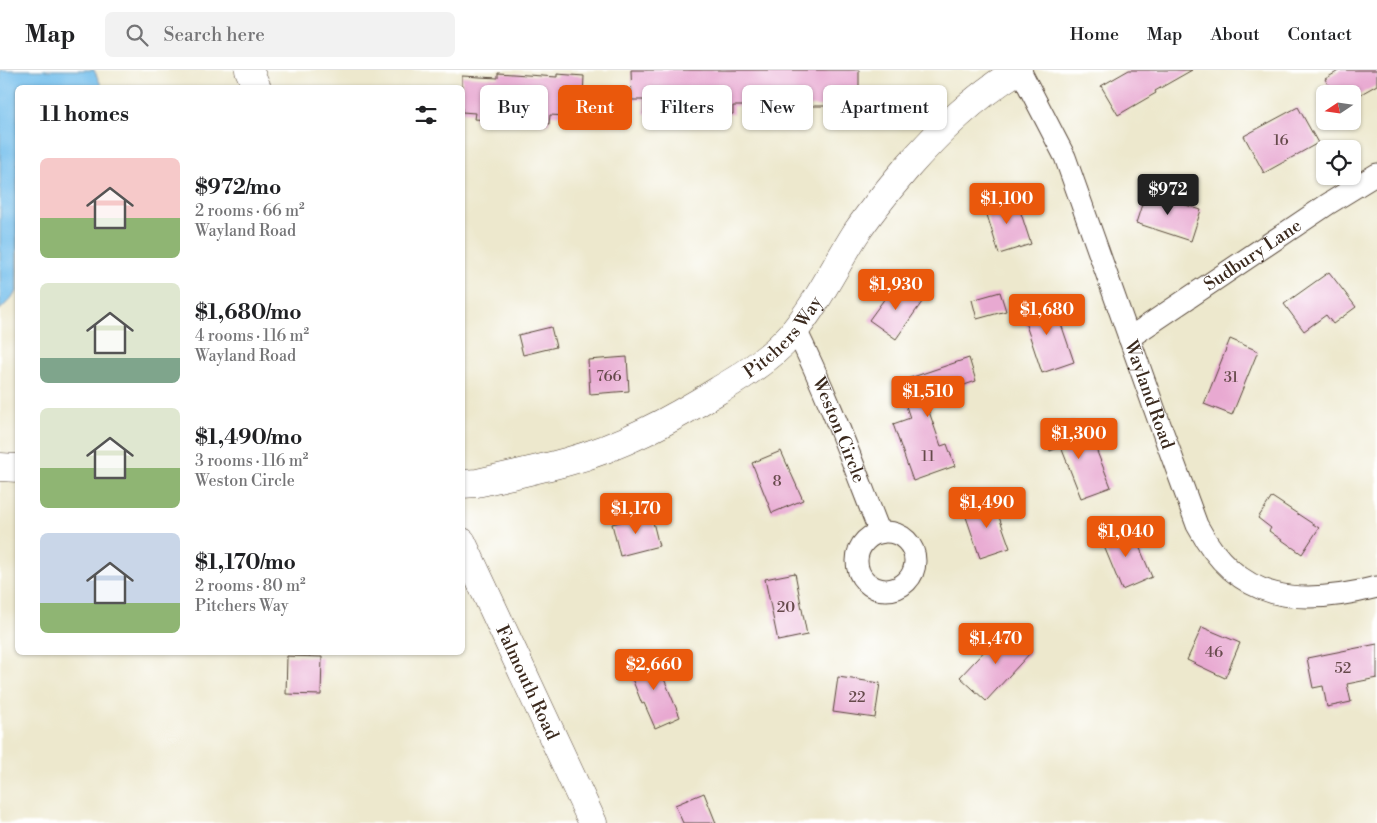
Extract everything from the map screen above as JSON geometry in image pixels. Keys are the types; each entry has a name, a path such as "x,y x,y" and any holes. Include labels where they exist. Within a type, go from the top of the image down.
{"main road":[{"path":"249,70 256,85"},
{"name":"Pitchers Way","path":"465,484 567,462 594,453 674,418 750,371 773,352 795,328 873,209 945,126 988,90 1019,70"},
{"path":"0,467 15,468"},
{"name":"Falmouth Road","path":"465,548 593,823"}],"street":[{"name":"Wayland Road","path":"1019,70 1065,157 1129,338 1197,524 1205,540 1218,558 1248,584 1269,593 1305,597 1351,594 1377,587"},
{"name":"Sudbury Lane","path":"1129,338 1312,214 1377,174"},
{"name":"Weston Circle","path":"795,328 811,360 880,533"}],"water":[{"path":"0,70 94,70 101,85 15,85 15,294 0,310"}],"building":[{"path":"631,70 859,70 859,85 823,85 823,106 813,106 813,85 742,85 742,106 733,106 733,114 732,85 642,85 642,100 632,100"},
{"path":"1129,70 1192,70 1118,115 1101,86"},
{"path":"1340,70 1377,70 1377,85 1361,94 1361,85 1328,85 1325,79"},
{"path":"498,73 557,77 557,74 584,76 584,85 558,85 558,116 550,115 549,124 548,85 480,85 480,119 474,119 475,113 465,112 465,85 462,85 462,76 498,78"},
{"path":"1298,107 1316,140 1316,144 1264,173 1244,136"},
{"path":"1146,192 1201,210 1191,241 1136,223"},
{"path":"1015,195 1031,244 999,254 984,205"},
{"path":"1329,272 1356,307 1333,324 1326,315 1304,331 1284,304"},
{"path":"896,283 922,302 896,339 869,320"},
{"path":"1000,292 1006,311 977,319 972,300"},
{"path":"1047,298 1052,313 1057,312 1074,362 1042,373 1020,307"},
{"path":"551,327 556,347 523,355 518,335"},
{"path":"1230,339 1258,351 1232,415 1204,404"},
{"path":"627,357 629,391 590,394 588,360"},
{"path":"969,358 976,381 941,393 943,397 926,403 941,446 947,444 955,466 913,481 893,424 910,418 898,382"},
{"path":"1073,421 1083,449 1094,444 1111,487 1081,498 1061,447 1050,451 1043,433"},
{"path":"781,451 803,500 772,513 752,463"},
{"path":"1272,497 1319,528 1302,554 1269,531 1271,528 1258,518"},
{"path":"993,500 1010,548 980,558 964,511"},
{"path":"651,514 659,546 620,556 612,524"},
{"path":"1131,527 1152,577 1122,590 1101,539"},
{"path":"795,573 807,635 778,641 765,579"},
{"path":"1202,627 1240,643 1225,678 1187,660"},
{"path":"1006,628 1031,652 986,701 960,677"},
{"path":"1377,644 1377,678 1347,684 1351,702 1327,707 1323,686 1313,688 1307,658"},
{"path":"654,655 680,717 655,728 644,703 642,704 627,666"},
{"path":"287,656 322,657 321,695 286,694"},
{"path":"838,677 880,683 875,718 833,712"},
{"path":"704,793 716,823 683,823 675,805"}]}
